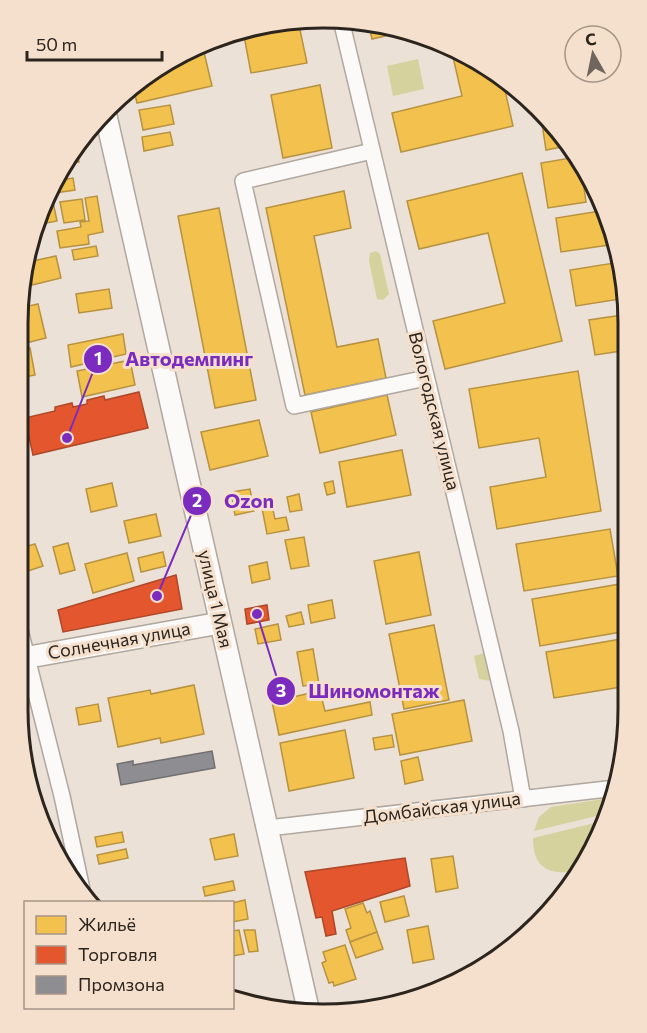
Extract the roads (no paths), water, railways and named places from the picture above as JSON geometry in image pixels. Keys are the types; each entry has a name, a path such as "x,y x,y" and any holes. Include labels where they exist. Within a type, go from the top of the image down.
{"street":[{"name":"Вологодская улица","path":"343,29 508,720 523,799"},
{"name":"улица 1 Мая","path":"108,123 307,1004"},
{"path":"372,151 243,181 294,406 426,378"},
{"name":"Солнечная улица","path":"28,657 220,623"},
{"path":"28,676 62,796 79,874"},
{"name":"Домбайская улица","path":"268,828 607,789"}],"place":[{"name":"Автодемпинг","path":"67,438"},
{"name":"Ozon","path":"157,596"},
{"name":"Шиномонтаж","path":"257,614"}]}
